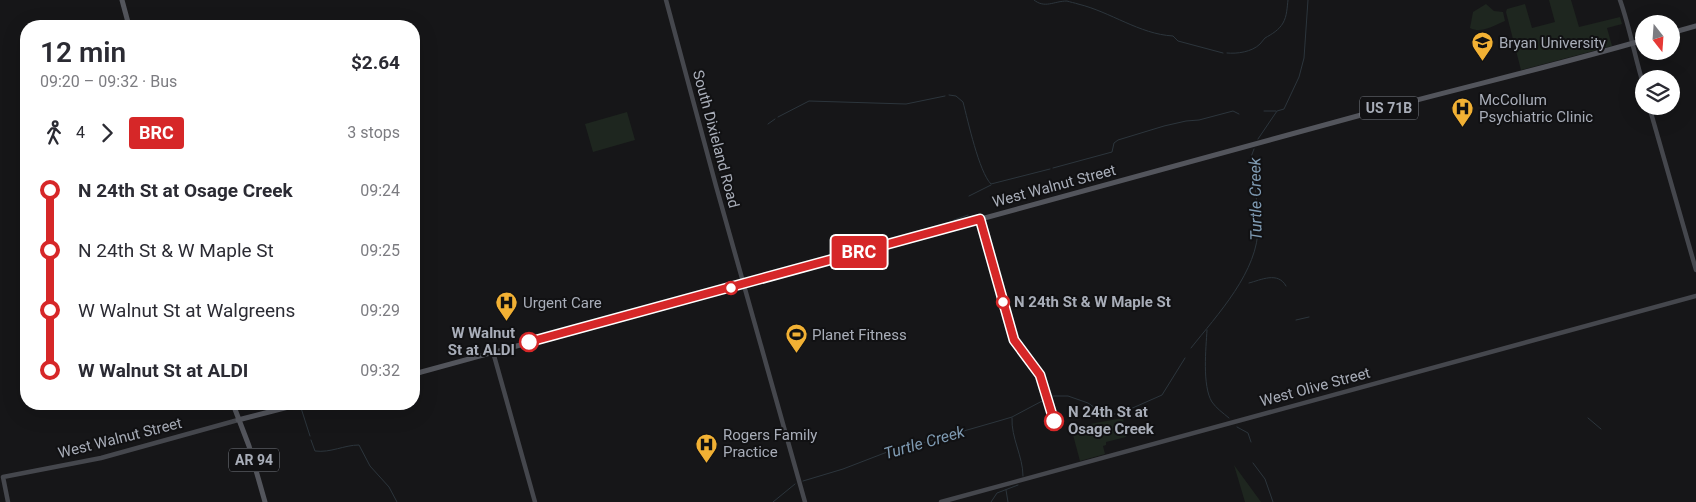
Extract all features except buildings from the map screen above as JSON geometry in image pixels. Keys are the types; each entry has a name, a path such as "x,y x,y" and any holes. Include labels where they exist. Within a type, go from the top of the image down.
{"main road":[{"path":"122,0 127,20"},
{"name":"South Dixieland Road","path":"666,0 805,502"},
{"path":"1620,0 1626,15 1639,70"},
{"path":"1680,30 1696,26"},
{"name":"West Walnut Street","path":"420,372 1402,104 1635,43"},
{"path":"1652,115 1696,270"},
{"name":"West Olive Street","path":"941,502 1696,296"},
{"path":"493,352 534,502"},
{"name":"West Walnut Street","path":"8,502 3,477 101,458 276,410"},
{"path":"235,411 245,415 261,411 268,412"},
{"path":"235,411 238,420"},
{"name":"AR 94","path":"243,431 244,420 248,417"},
{"name":"AR 94","path":"238,420 249,446 265,502"}],"shaded area":[{"path":"1549,0 1571,0 1579,27 1620,17 1622,24 1607,28 1612,46 1521,70 1506,12 1507,9 1525,4 1532,28 1555,22"},
{"path":"1486,4 1494,11 1503,12 1505,21 1479,30 1470,28 1473,12"},
{"path":"627,112 635,140 593,152 585,124"},
{"path":"1123,418 1126,437 1106,442 1106,445 1103,446 1105,454 1080,461 1072,431 1073,427"},
{"path":"1234,465 1261,502 1245,502"}],"waterway":[{"path":"1034,0 1042,4 1067,1 1102,12 1148,31 1173,36 1178,41 1223,53"},
{"path":"1227,53 1249,51 1277,30 1285,18 1288,0"},
{"name":"Turtle Creek","path":"1258,139 1277,111 1284,109 1299,77 1304,58 1308,0"},
{"path":"949,95 956,96 963,102 978,158 991,184 1050,169"},
{"path":"778,117 809,101 906,104 945,96"},
{"path":"1053,168 1112,152 1114,143 1118,140 1164,126 1199,120 1233,111 1239,114"},
{"path":"1264,111 1276,111"},
{"path":"768,124 775,119"},
{"name":"Turtle Creek","path":"1191,348 1235,292 1252,259 1258,226 1257,201 1251,157 1254,149"},
{"path":"969,196 991,185"},
{"path":"954,220 968,215"},
{"path":"1249,283 1274,278 1283,281 1286,286"},
{"path":"1296,320 1309,317"},
{"path":"1207,330 1205,367 1207,387 1212,402 1229,418"},
{"name":"Turtle Creek","path":"1052,396 1068,396 1088,403 1104,414 1115,414 1162,395 1185,358"},
{"name":"Turtle Creek","path":"803,481 843,469 895,449 1012,417 1044,400"},
{"path":"302,410 310,436"},
{"path":"1012,418 1013,433 1023,476"},
{"path":"1588,418 1601,429"},
{"path":"1237,427 1248,433 1251,442"},
{"path":"311,440 315,451 327,451 359,445 370,466 389,487 397,502"},
{"path":"1253,463 1265,479 1273,502"},
{"name":"Turtle Creek","path":"773,502 795,484"},
{"path":"991,502 997,493 1018,485"},
{"path":"1006,490 1008,502"}],"bus line":[{"name":"BRC","path":"529,342 980,219 1014,340 1044,383 1054,421"}],"place":[{"name":"Bryan University","path":"1483,62"},
{"name":"McCollum Psychiatric Clinic","path":"1463,128"},
{"name":"N 24th St & W Maple St","path":"1003,302"},
{"name":"Urgent Care","path":"507,322"},
{"name":"W Walnut St at ALDI","path":"529,342"},
{"name":"Planet Fitness","path":"796,354"},
{"name":"N 24th St at Osage Creek","path":"1054,421"},
{"name":"Rogers Family Practice","path":"707,463"}]}
